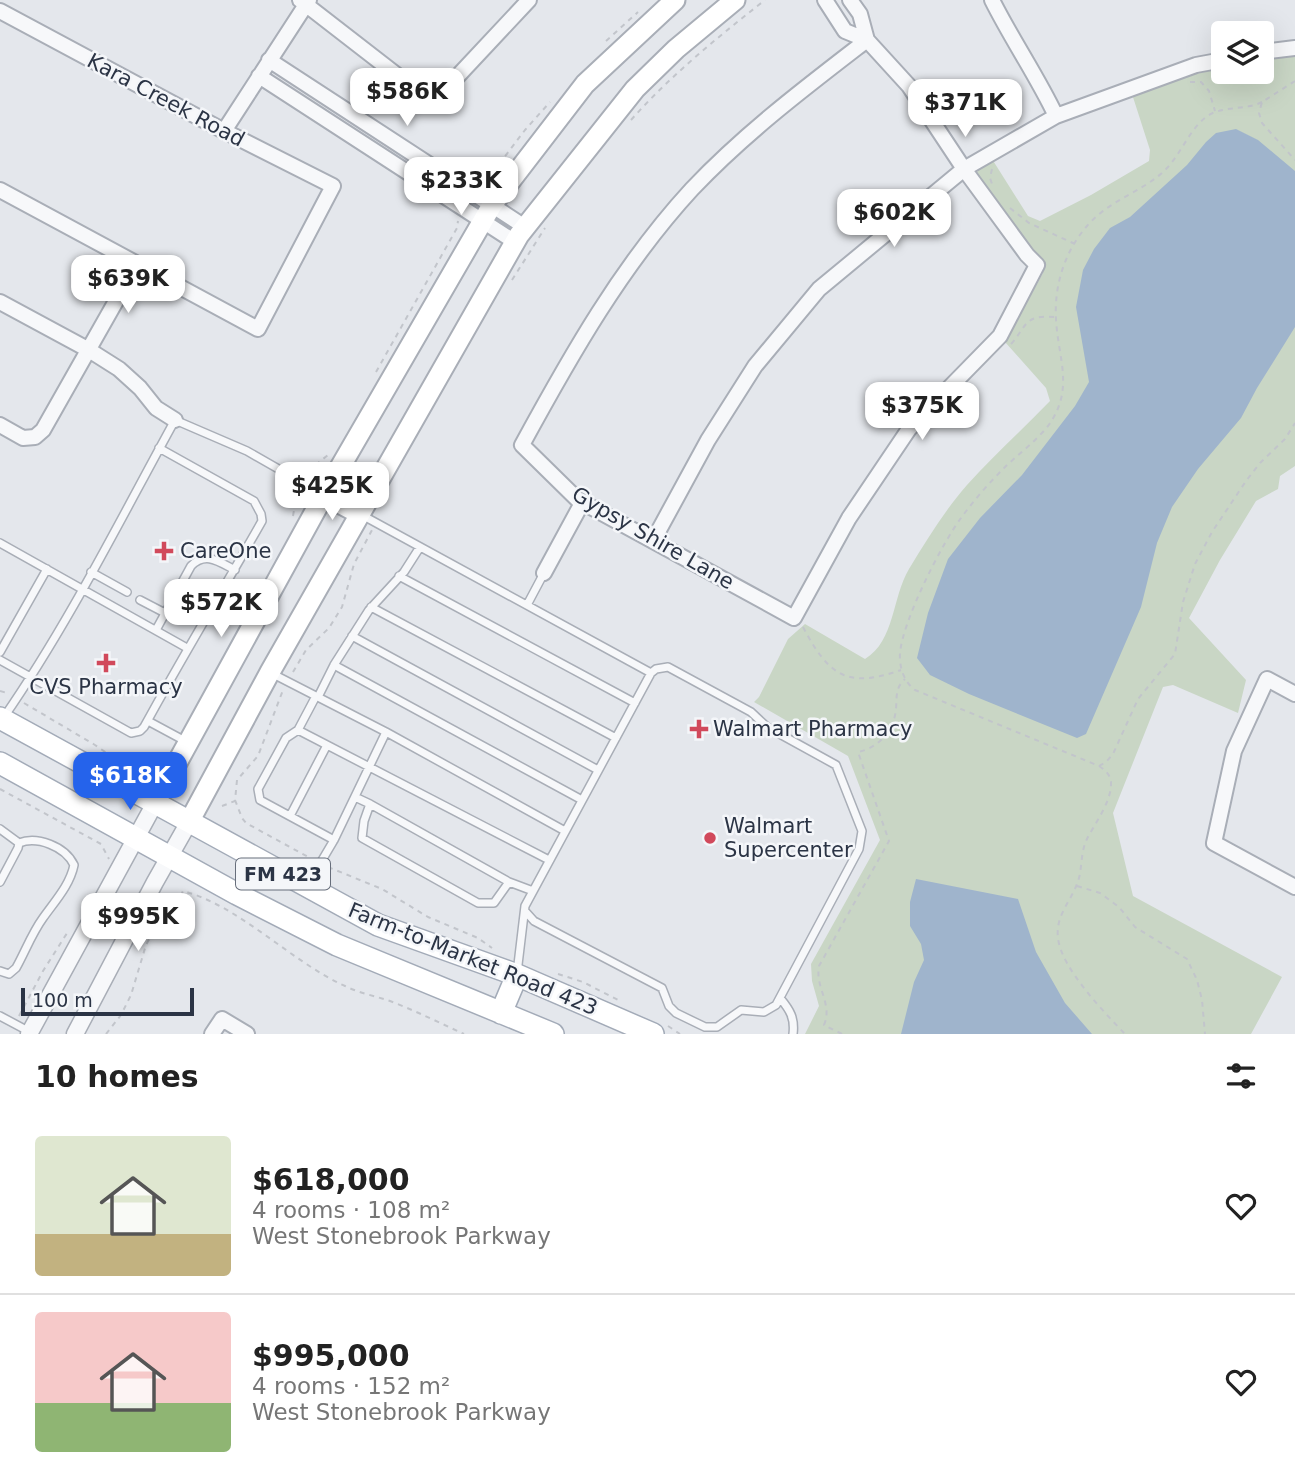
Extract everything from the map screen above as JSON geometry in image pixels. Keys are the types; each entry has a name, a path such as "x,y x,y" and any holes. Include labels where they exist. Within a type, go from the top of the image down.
{"main road":[{"path":"155,803 324,495 487,213 585,85 675,0"},
{"path":"190,822 279,677 368,519 520,234 635,89 676,49 735,0"},
{"path":"324,495 368,519"},
{"name":"Farm-to-Market Road 423","path":"1,719 378,925 518,969 657,1028"},
{"name":"Farm-to-Market Road 423","path":"1,767 337,945 552,1034"},
{"path":"501,1013 518,969"}],"street":[{"path":"224,131 305,1 411,86 436,91 456,78 528,0"},
{"path":"795,616 849,518 909,429 1000,336 1037,265 964,169 909,86 867,40 845,31 825,0"},
{"path":"850,0 860,14 867,40"},
{"path":"992,0 1037,77 1056,116"},
{"name":"Kara Creek Road","path":"0,11 333,186 258,329 137,264"},
{"name":"Gypsy Shire Lane","path":"795,616 582,503 522,445 567,363 625,272 692,189 770,114 867,40"},
{"path":"1274,51 1295,48"},
{"path":"269,60 487,213"},
{"path":"653,541 708,440 755,366 819,289 964,169 1056,116 1196,65 1211,62"},
{"path":"259,76 520,234"},
{"path":"0,190 137,264 43,430 35,437 23,438 0,425"},
{"path":"0,302 119,369 140,387 156,408 174,420"},
{"path":"544,573 582,503"},
{"path":"1295,694 1267,679 1234,751 1214,842 1295,887"},
{"path":"30,1033 155,803"},
{"path":"75,1034 190,822"},
{"path":"212,1034 222,1019 247,1034"}],"lane":[{"path":"1,719 32,677 174,420 247,451 324,495"},
{"path":"0,660 131,733 140,731 148,721 187,648 215,605 262,521 259,507 254,501 159,448"},
{"path":"368,519 651,673"},
{"path":"0,543 187,648"},
{"path":"334,840 260,800 258,789 286,738 298,730 334,665 371,607 420,547"},
{"path":"156,630 196,560 209,558 234,570"},
{"path":"0,652 47,569"},
{"path":"91,572 127,592"},
{"path":"527,605 544,573"},
{"path":"399,576 635,703"},
{"path":"140,600 165,613"},
{"path":"371,607 616,738"},
{"path":"352,636 598,770"},
{"path":"334,665 582,800"},
{"path":"518,969 525,906 651,673 656,669 668,667 751,712 767,727 836,765 862,831 862,840 780,998 770,1010 741,1010 718,1027 705,1027 676,1013 669,1006 662,988 534,921 525,911"},
{"path":"279,677 386,732 565,831"},
{"path":"148,721 187,742"},
{"path":"298,730 549,860"},
{"path":"306,887 334,840 386,732"},
{"path":"290,816 327,745"},
{"path":"355,797 509,882 533,891"},
{"path":"370,804 362,838 466,897 478,903 494,903 509,882"},
{"path":"0,829 19,843"},
{"path":"0,971 9,974 16,968 43,918 62,892 74,865 66,854 40,840 19,843"},
{"path":"0,881 19,843"},
{"path":"780,998 791,1012 793,1034"},
{"path":"0,1016 30,1033"}],"path":[{"path":"625,128 648,101 707,47 765,0"},
{"path":"1189,81 1201,82 1209,91 1215,112"},
{"path":"1125,1034 1095,1001 1061,950 1058,938 1058,921 1076,885 1086,843 1103,808 1111,784 1109,775 1099,766 915,690 905,679 900,653 904,634 939,555 960,519 1006,466 1042,433 1055,415 1064,384 1056,317 1059,284 1064,264 1087,226 1103,211 1165,171 1199,124 1215,112 1244,108 1262,102 1295,81"},
{"path":"1262,102 1259,113 1262,123 1295,160"},
{"path":"995,192 990,175 991,169 998,163"},
{"path":"1003,201 1029,223 1075,244"},
{"path":"513,280 550,221"},
{"path":"1000,336 1011,344 1023,327 1035,317 1056,317"},
{"path":"1099,766 1113,754 1138,699 1175,654 1183,602 1195,564 1212,532 1246,481 1285,439 1295,423"},
{"path":"368,519 342,607 329,628 279,677 278,699 258,756 237,780 235,799 246,823 338,873 382,889 428,918 478,938 518,969"},
{"path":"795,616 814,647 836,671 851,677 869,679 902,670"},
{"path":"0,691 17,698 95,745 132,771 138,774 146,771"},
{"path":"0,789 101,844 108,855"},
{"path":"222,806 235,799"},
{"path":"1076,885 1100,893 1119,907 1135,928 1187,959 1197,980 1202,1000 1205,1034"},
{"path":"106,1034 121,1015 131,995 146,945 152,934 172,916 183,891 202,896 346,987 391,1002 464,1034"},
{"path":"555,974 583,982 628,1004"},
{"path":"657,1028 680,1034"}],"green space":[{"path":"1295,56 1295,466 1280,476 1278,489 1256,501 1189,618 1246,680 1238,713 1173,685 1163,687 1113,813 1133,896 1282,977 1251,1034 805,1034 819,1006 812,981 811,964 880,840 848,756 754,702 788,639 805,624 865,659 875,651 888,630 903,580 943,515 977,474 1050,401 1046,388 1005,342 1043,273 1043,265 977,177 977,172 983,164 992,159 1028,216 1040,221 1149,161 1150,150 1132,94 1182,77 1211,71 1211,84 1274,84 1274,58"}],"water":[{"path":"1236,129 1258,140 1295,171 1295,327 1241,418 1198,469 1172,507 1157,543 1141,607 1086,734 1077,738 969,694 930,675 917,658 928,613 948,559 980,518 1022,475 1075,406 1089,382 1076,307 1083,270 1094,249 1110,228 1130,217 1187,165 1216,133"},
{"path":"916,879 1018,899 1036,952 1065,1003 1092,1034 901,1034 914,982 924,960 921,944 910,926 910,902"}],"place":[{"name":"CareOne","path":"164,551"},
{"name":"CVS Pharmacy","path":"106,663"},
{"name":"Walmart Pharmacy","path":"699,729"},
{"name":"Walmart Supercenter","path":"710,838"}]}
